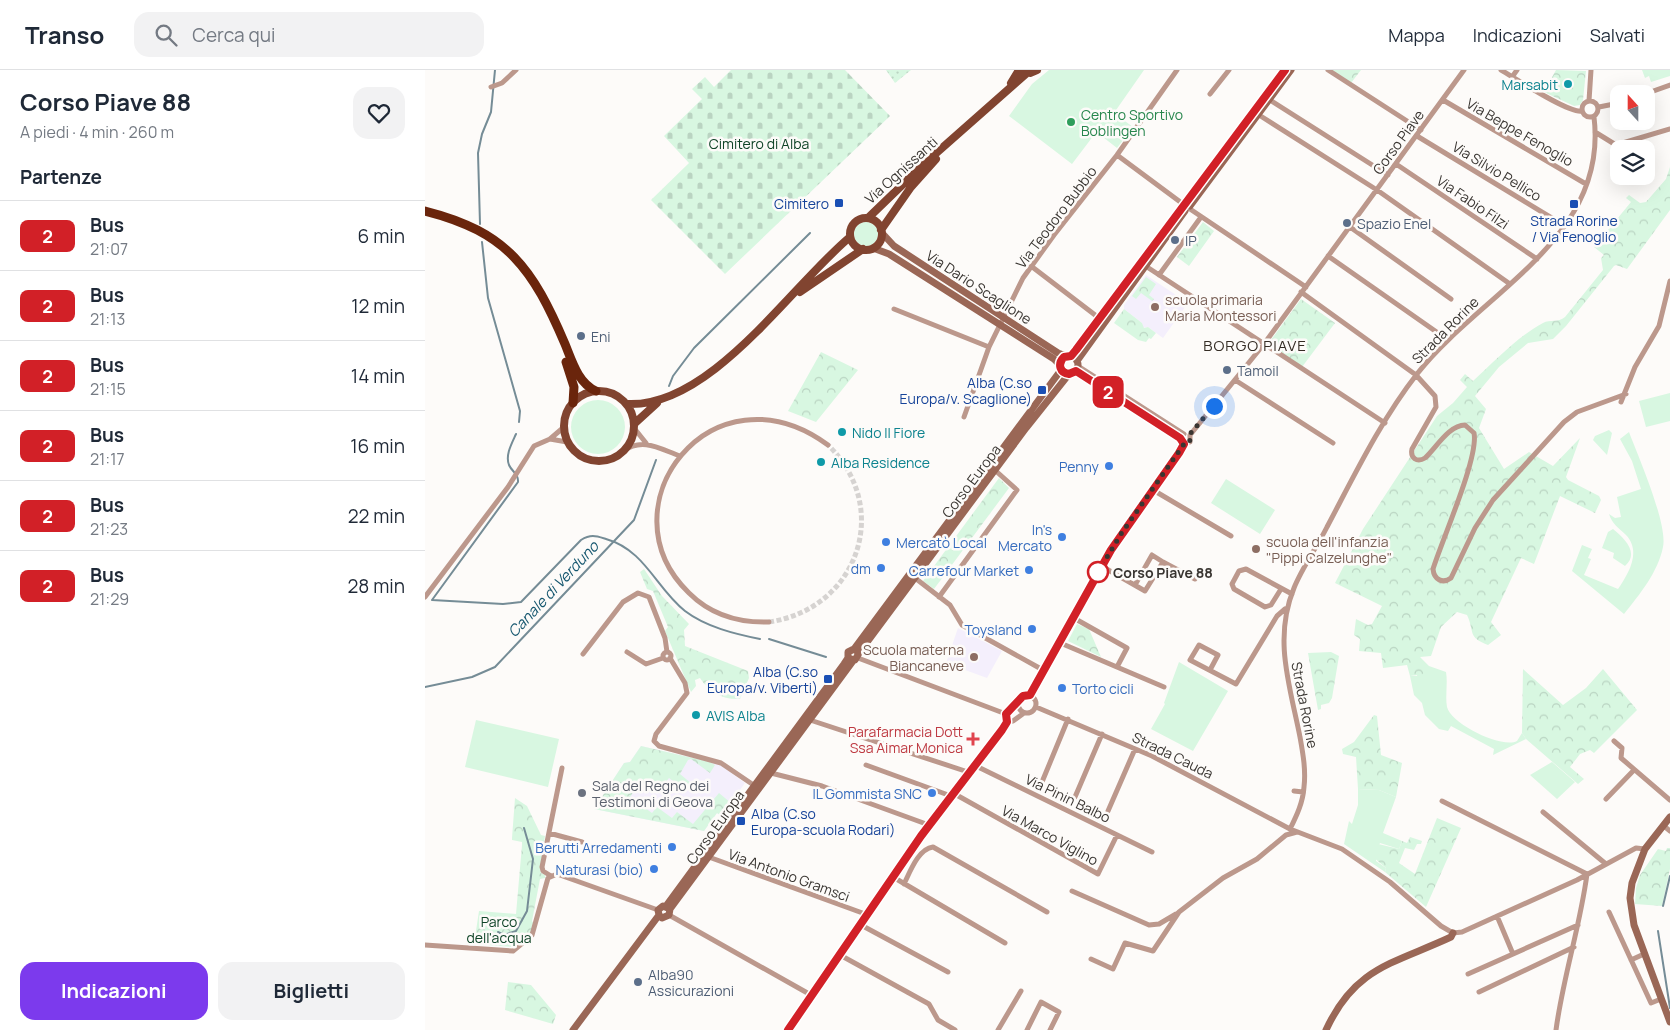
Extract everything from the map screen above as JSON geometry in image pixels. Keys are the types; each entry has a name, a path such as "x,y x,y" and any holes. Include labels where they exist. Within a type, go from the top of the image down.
{"highway":[{"path":"425,211 453,218 479,230 507,249 526,270 540,290 575,370 583,382 595,391"},
{"path":"425,216 451,222 477,234 503,253 522,273 542,306 570,372 574,387 573,402"}],"main road":[{"path":"1022,71 1037,70"},
{"name":"Corso Europa","path":"706,856 755,786 915,578 1058,385 1285,70"},
{"name":"Corso Europa","path":"1186,207 1259,115 1291,70"},
{"name":"Via Ognissanti","path":"868,218 925,163 1002,94 1022,71"},
{"name":"Via Ognissanti","path":"882,232 911,187 950,142"},
{"path":"788,300 863,250 873,248 880,242 882,232 877,222 868,218 854,222 850,229 850,237 854,245 863,250"},
{"name":"Via Dario Scaglione","path":"882,232 895,246 1054,359 1060,368 1073,364"},
{"path":"662,399 646,404 627,404 613,394 595,391 581,396 573,402 566,414 564,426 567,442 578,454 593,460 609,459 623,451 631,439 634,426 649,408 716,367 744,344 850,237"},
{"name":"Via Dario Scaglione","path":"873,248 889,254 1058,353 1073,364"},
{"name":"Corso Europa","path":"1073,364 1099,318 1144,265"},
{"name":"Corso Europa","path":"573,1030 811,720 854,656 1060,368 1062,359 1073,364"},
{"path":"627,404 634,426"},
{"path":"1670,817 1667,829 1645,850 1632,883 1630,898 1634,925 1661,999 1668,1010 1670,1022"},
{"name":"Corso Europa","path":"579,1030 664,912"},
{"path":"1326,1030 1335,1009 1350,989 1367,975 1451,937 1453,933"}],"street":[{"path":"491,87 497,86 516,70"},
{"name":"Via Teodoro Bubbio","path":"964,417 989,348 1001,321 1031,266 1117,155 1177,70"},
{"path":"1210,94 1229,70"},
{"path":"1328,70 1421,130"},
{"name":"Corso Piave","path":"1030,695 1072,617 1121,534 1184,444 1190,442 1184,436 1235,380 1264,344 1464,70"},
{"path":"1501,70 1540,94 1574,111 1582,111"},
{"path":"1512,77 1517,70"},
{"path":"1589,101 1591,70"},
{"path":"1655,90 1670,85"},
{"path":"1270,100 1388,175"},
{"name":"Via Beppe Fenoglio","path":"1443,100 1586,184"},
{"path":"1582,111 1585,103 1589,101 1595,102 1599,107"},
{"path":"1599,107 1610,105"},
{"path":"1582,111 1586,117 1594,117 1599,111 1599,107"},
{"path":"1259,115 1377,190 1510,284"},
{"name":"Strada Rorine","path":"1290,829 1300,808 1303,792 1304,761 1283,648 1283,626 1286,608 1385,423 1416,376 1448,340 1537,259 1565,226 1591,172 1595,132 1594,117"},
{"path":"1595,132 1616,145 1670,129"},
{"name":"Via Silvio Pellico","path":"1417,136 1565,226"},
{"path":"1117,155 1186,207 1306,286"},
{"name":"Via Fabio Filzi","path":"1396,164 1537,259"},
{"path":"1159,275 1201,217"},
{"path":"1350,227 1451,299"},
{"path":"1328,256 1448,340"},
{"path":"1144,265 1385,423"},
{"path":"1031,266 1099,318"},
{"path":"1621,402 1626,394 1635,367 1659,326 1670,281"},
{"path":"1301,292 1416,376 1433,393 1437,400 1435,411 1412,449 1413,457 1417,460 1425,458 1451,430 1458,426 1469,427 1475,436 1464,483 1433,569 1436,578 1442,581 1449,580 1453,575 1475,528 1493,500 1538,448 1577,412 1626,394"},
{"path":"894,308 989,348"},
{"name":"Via Dario Scaglione","path":"1073,364 1184,436"},
{"path":"1235,380 1333,443"},
{"path":"769,622 754,622 730,618 709,609 691,595 674,575 662,552 658,533 657,513 661,493 669,474 680,456 701,437 731,422 767,418 789,423 828,444"},
{"path":"425,597 513,478 534,446 550,439 564,426"},
{"path":"634,426 646,443"},
{"path":"1184,436 1184,444"},
{"path":"550,439 567,442"},
{"path":"623,451 635,444 646,443 680,456"},
{"name":"Corso Europa","path":"939,597 1017,490 997,472"},
{"path":"1153,490 1231,536"},
{"path":"1135,585 1152,555 1195,579"},
{"path":"1101,566 1145,591 1163,562"},
{"path":"1281,589 1271,606 1265,607 1234,590 1232,584 1240,570 1246,569 1292,594"},
{"path":"915,578 950,605 962,625 1043,670"},
{"path":"583,654 623,602 637,593 649,597 665,638 667,652 670,653 685,683 687,693 656,734 654,741 659,746 721,763 755,786"},
{"path":"1210,670 1219,655 1199,644 1190,660 1236,684 1277,616 1286,608"},
{"path":"1072,617 1127,648 1117,667"},
{"path":"1058,642 1164,688"},
{"path":"627,652 646,664 663,658 667,660 671,658"},
{"path":"663,658 663,654 667,652"},
{"path":"854,656 1006,714"},
{"path":"788,1030 929,825 968,772 1007,722 1013,721 1024,713 1031,712 1036,707 1035,700 1030,695 1023,696 1006,714 1007,722"},
{"path":"1018,701 1019,708 1024,713"},
{"name":"Strada Cauda","path":"1036,707 1102,734 1211,785 1290,829 1342,849 1391,882 1441,926 1453,933"},
{"path":"1042,782 1068,719"},
{"path":"811,720 968,772"},
{"path":"1075,798 1102,734"},
{"path":"1614,740 1622,748 1621,758 1670,800"},
{"path":"1109,811 1135,749"},
{"path":"867,765 952,794"},
{"name":"Via Pinin Balbo","path":"974,765 1153,852"},
{"path":"551,876 543,871 542,867 562,768"},
{"path":"1606,799 1633,770"},
{"path":"771,773 822,786 929,825"},
{"path":"1295,791 1303,792"},
{"name":"Via Marco Viglino","path":"952,794 1098,874 1117,835"},
{"path":"1442,802 1587,874"},
{"path":"1543,812 1605,864"},
{"path":"1072,891 1149,925 1159,924 1179,912 1223,878 1257,859 1286,835 1297,832"},
{"path":"549,833 582,842"},
{"path":"904,884 908,872 926,849 933,847 1047,912"},
{"path":"1453,933 1462,932 1497,916 1587,874 1637,848 1645,850"},
{"name":"Via Antonio Gramsci","path":"706,856 868,915"},
{"path":"425,945 513,951 532,935 546,884 551,876 557,874 664,912 811,996"},
{"path":"1556,1030 1561,993 1574,947 1587,874"},
{"path":"893,877 1005,942"},
{"path":"1091,959 1113,969 1125,943 1153,951 1179,912"},
{"path":"1609,912 1651,1003 1661,999"},
{"path":"1497,916 1513,954"},
{"path":"861,924 948,972"},
{"path":"1469,974 1578,925"},
{"path":"1479,992 1574,947"},
{"path":"1631,960 1644,954"},
{"path":"840,955 929,1004 939,1020 955,1030"},
{"path":"998,1030 1021,991"},
{"path":"1027,1030 1041,1002 1059,1012 1049,1030"}],"shaded area":[{"name":"scuola primaria Maria Montessori","path":"1146,275 1188,303 1163,338 1148,327 1143,328 1142,323 1124,309 1124,305"},
{"name":"Scuola materna Biancaneve","path":"958,628 1002,651 987,678 946,663"},
{"path":"641,746 719,764 745,783 721,816 717,813 704,831 594,809 624,763 630,762"}],"green space":[{"name":"Cimitero di Alba","path":"731,70 845,70 890,116 725,274 651,200 689,163 664,136 702,99 692,89 705,77 714,87"},
{"path":"886,70 911,70 895,83"},
{"name":"Centro Sportivo Boblingen","path":"1049,70 1144,70 1114,113 1133,127 1117,148 1099,134 1094,135 1072,164 1009,116 1032,84"},
{"path":"1332,70 1361,70 1351,83"},
{"path":"1556,70 1586,71 1583,100 1580,105 1574,106 1544,92"},
{"path":"1642,70 1670,70 1670,76 1651,82 1649,76 1645,78"},
{"path":"1670,167 1670,210 1627,269 1614,266 1566,326 1553,339 1528,343 1499,367 1475,396 1486,409 1479,428 1504,469 1529,452 1553,466 1580,438 1566,477 1568,480 1599,496 1601,500 1595,513 1560,496 1534,564 1521,558 1491,622 1501,635 1488,645 1474,636 1467,615 1457,612 1441,627 1431,656 1420,657 1426,674 1410,676 1407,665 1383,668 1381,653 1359,651 1360,639 1354,635 1356,619 1368,625 1372,624 1382,606 1335,583 1363,529 1437,416 1453,403 1467,387 1460,380 1465,374 1473,381 1524,335 1546,322 1560,320 1565,317 1603,270 1601,258 1604,255 1594,247 1631,202 1626,198 1629,195 1640,203 1646,202 1666,179"},
{"path":"866,222 875,225 878,234 875,243 866,246 857,243 854,234 857,225"},
{"path":"1203,222 1214,231 1189,266 1177,257"},
{"path":"1146,277 1156,284 1149,295 1154,299 1152,301 1141,293 1136,299 1132,296"},
{"path":"1301,299 1335,323 1302,367 1268,344"},
{"path":"1124,309 1142,323 1144,328 1148,327 1156,333 1151,339 1149,338 1146,342 1138,340 1114,323"},
{"path":"821,352 858,370 816,422 788,411"},
{"path":"1670,393 1670,421 1646,427 1639,401"},
{"path":"593,400 603,400 613,404 621,412 625,427 621,442 613,450 603,454 593,454 583,450 575,442 571,432 571,422 575,412 583,404"},
{"path":"1609,430 1612,433 1607,455 1593,440 1595,436"},
{"path":"1629,432 1657,507 1663,536 1663,547 1653,574 1624,614 1572,571 1582,545 1592,549 1588,558 1591,559 1584,575 1618,589 1632,563 1633,548 1631,542 1614,523 1609,514 1615,518 1621,517 1617,497 1641,489 1632,461 1620,439"},
{"path":"999,478 1009,488 934,589 923,581"},
{"path":"1226,479 1275,510 1260,534 1211,503"},
{"path":"1613,529 1626,541 1631,551 1629,561 1625,566 1613,558 1614,553 1602,548 1608,532"},
{"path":"644,569 662,596 689,624 684,630 685,646 748,671 749,678 740,699 728,698 717,694 700,678 695,680 696,686 691,692 665,631 668,627 653,591 647,589 640,572"},
{"path":"1077,624 1089,629 1101,657 1068,641"},
{"path":"1331,652 1339,656 1332,698 1329,703 1321,705 1321,709 1318,710 1308,653"},
{"path":"1420,657 1429,666 1446,672 1447,707 1458,721 1478,733 1500,741 1510,743 1517,741 1522,733 1526,739 1493,755 1494,749 1451,726 1448,731 1439,729 1425,715 1422,703 1414,695 1410,676 1417,676"},
{"path":"1179,662 1228,691 1193,751 1151,729 1165,704"},
{"path":"1523,669 1563,705 1586,688 1603,669 1637,710 1594,753 1590,750 1580,754 1570,767 1584,779 1578,784 1526,739 1522,733"},
{"path":"1374,715 1377,716 1381,755 1402,763 1396,797 1379,790 1358,789 1356,757 1343,754 1342,749 1354,742"},
{"path":"476,720 559,739 548,787 465,767"},
{"path":"641,746 710,762 715,765 710,773 691,759 688,760 680,774 692,784 686,791 669,778 657,793 640,782 630,797 652,813 657,807 672,818 677,812 693,824 719,793 731,803 721,816 717,813 704,831 594,809 624,763 630,762"},
{"path":"1552,762 1575,782 1557,799 1530,775"},
{"path":"1358,789 1379,790 1396,797 1383,833 1402,841 1399,849 1380,843 1376,852 1376,861 1386,868 1385,872 1344,844 1349,821 1352,824 1358,805"},
{"name":"Parco dell'acqua","path":"515,798 527,806 541,835 545,836 540,868 545,878 540,879 532,921 534,924 532,933 514,947 474,944 479,911 516,914 522,842 512,840"},
{"path":"1437,818 1461,828 1426,907 1385,872 1386,868 1373,857 1376,852 1371,847 1374,843 1399,849 1402,841 1407,843 1410,837 1422,841 1421,844 1417,844 1414,850 1405,848 1399,863 1415,874"},
{"path":"1667,848 1670,848 1670,869 1662,906 1635,904 1636,888 1640,875 1658,849 1666,851"},
{"path":"508,982 531,985 556,1015 553,1024 505,1010"}],"waterway":[{"path":"480,224 478,153 482,134 491,112 495,70"},
{"name":"Canale di Verduno","path":"669,386 673,376 694,348 810,233"},
{"path":"482,242 488,298 520,411 519,422"},
{"path":"516,434 509,449 508,461 518,482 432,600 503,604 521,602 581,540 596,536 619,544 631,552 649,570 675,602 693,617 721,629 760,639"},
{"name":"Canale di Verduno","path":"425,687 472,677 495,667 634,520 656,460"},
{"path":"769,639 826,657"},
{"path":"498,932 504,935 516,931 527,911 533,859 524,828"},
{"path":"1663,906 1670,876"},
{"path":"1658,931 1670,1008"}],"tunnel":[{"path":"769,622 800,613 825,598 844,577 856,552 861,525 859,497 848,470 828,445"}],"bus line":[{"name":"2","path":"788,1030 921,836 968,772 1002,730 1007,722 1005,719 1006,714 1020,698 1030,695 1040,674 1111,550 1184,444 1180,438 1076,371 1066,374 1060,368 1060,362 1064,357 1071,356 1076,350 1141,264 1183,204 1285,70"}],"place":[{"name":"Marsabit","path":"1568,84"},
{"name":"Centro Sportivo Boblingen","path":"1071,122"},
{"name":"Cimitero","path":"839,203"},
{"name":"Strada Rorine / Via Fenoglio","path":"1574,204"},
{"name":"Spazio Enel","path":"1347,223"},
{"name":"IP","path":"1175,240"},
{"name":"scuola primaria Maria Montessori","path":"1155,307"},
{"name":"Eni","path":"581,336"},
{"name":"Tamoil","path":"1227,370"},
{"name":"Alba (C.so Europa/v. Scaglione)","path":"1042,390"},
{"name":"Nido Il Fiore","path":"842,432"},
{"name":"Alba Residence","path":"821,462"},
{"name":"Penny","path":"1109,466"},
{"name":"In's Mercato","path":"1062,537"},
{"name":"Mercatò Local","path":"886,542"},
{"name":"scuola dell'infanzia \"Pippi Calzelunghe\"","path":"1256,549"},
{"name":"dm","path":"881,568"},
{"name":"Carrefour Market","path":"1029,570"},
{"name":"Corso Piave 88","path":"1098,572"},
{"name":"Toysland","path":"1032,629"},
{"name":"Scuola materna Biancaneve","path":"974,657"},
{"name":"Alba (C.so Europa/v. Viberti)","path":"828,679"},
{"name":"Torto cicli","path":"1062,688"},
{"name":"AVIS Alba","path":"696,715"},
{"name":"Parafarmacia Dott Ssa Aimar Monica","path":"973,739"},
{"name":"Sala del Regno dei Testimoni di Geova","path":"582,793"},
{"name":"IL Gommista SNC","path":"932,793"},
{"name":"Alba (C.so Europa-scuola Rodari)","path":"741,821"},
{"name":"Berutti Arredamenti","path":"672,847"},
{"name":"Naturasi (bio)","path":"654,869"},
{"name":"Alba90 Assicurazioni","path":"638,982"}],"district":[{"name":"BORGO PIAVE","path":"1255,345"}],"route":[{"path":"1098,572 1121,534 1184,444 1190,442 1191,438 1189,435 1214,406"}]}
